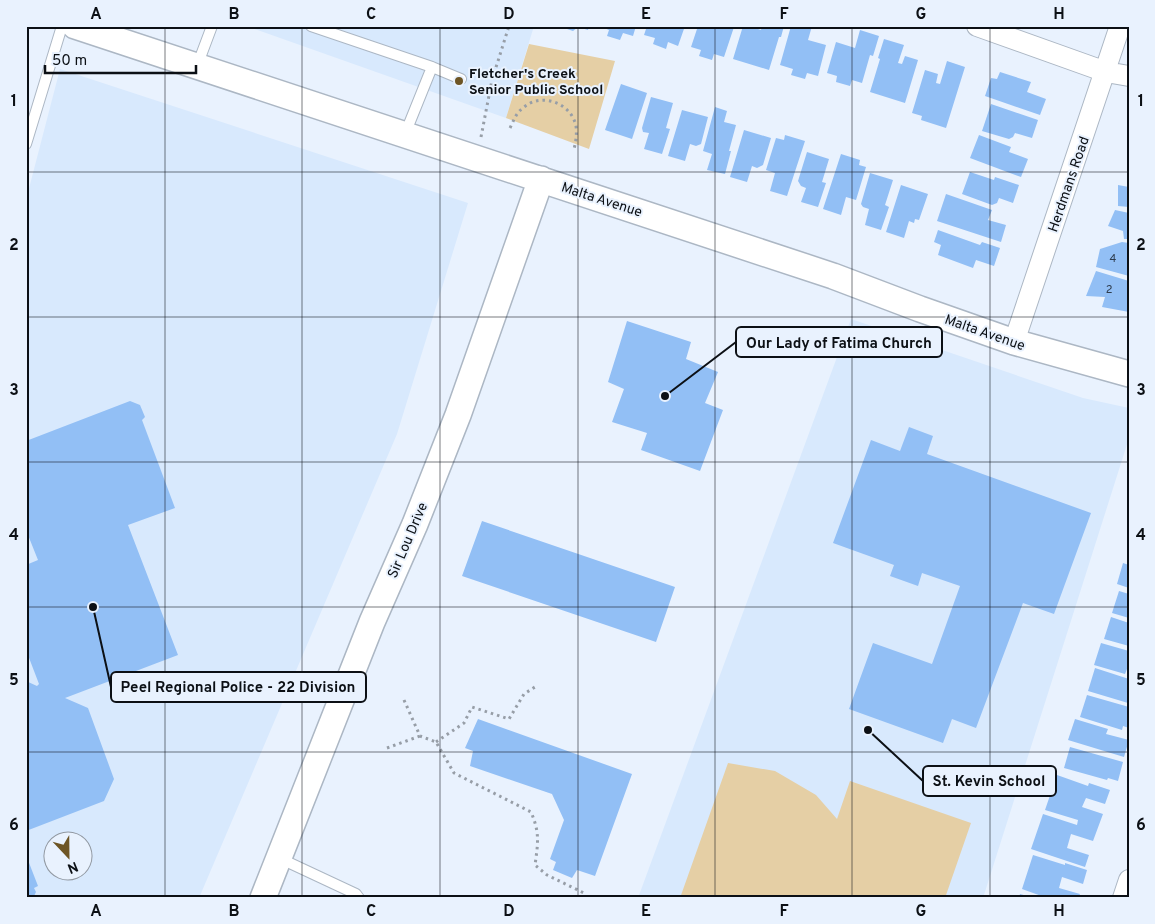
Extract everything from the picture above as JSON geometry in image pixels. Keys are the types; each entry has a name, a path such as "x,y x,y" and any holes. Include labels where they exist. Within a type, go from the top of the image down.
{"street":[{"name":"Malta Avenue","path":"75,26 833,276 1014,342 1129,374"},
{"path":"977,26 1106,72 1129,76"},
{"name":"Herdmans Road","path":"1014,342 1120,26"},
{"name":"Sir Lou Drive","path":"263,898 372,622 415,524 458,415 541,179"},
{"path":"1122,898 1129,880"}],"lane":[{"path":"26,144 62,26"},
{"path":"197,66 212,26"},
{"path":"311,26 432,66 461,79"},
{"path":"405,134 432,66"},
{"path":"278,858 356,894 359,898"}],"path":[{"path":"477,158 492,80 509,26"},
{"path":"510,128 517,114 524,106 544,99 555,101 564,106 576,124 577,134 574,149"},
{"path":"436,742 464,723 472,707 509,719 524,694 538,685"},
{"path":"404,700 420,736"},
{"path":"386,748 420,736 436,742 454,773 531,812 539,839 535,864 547,875 584,893"}],"shaded area":[{"name":"Fletcher's Creek Senior Public School","path":"246,26 534,26 506,118"},
{"path":"529,44 615,61 589,149 506,118"},
{"path":"60,69 468,203 397,434 199,898 26,898 26,200"},
{"path":"851,319 1083,398 1129,408 1129,438 983,898 638,898"},
{"path":"728,763 775,771 816,795 837,819 850,781 971,823 945,898 680,898"}],"building":[{"path":"566,26 589,26 588,30 578,27 573,31 567,29"},
{"path":"599,26 636,26 633,36 623,33 620,40 607,36 609,30"},
{"path":"647,26 685,26 678,46 668,42 666,49 653,44 655,38 644,35"},
{"path":"698,26 734,27 724,57 714,54 712,60 699,56 701,50 691,47"},
{"path":"743,26 759,26 758,29 761,30 762,26 784,26 769,70 733,59"},
{"path":"791,26 812,26 808,40 826,45 818,76 807,73 805,79 791,75 793,69 780,65"},
{"path":"860,30 879,36 873,56 870,55 862,83 852,80 850,86 836,82 837,76 827,73 836,42 855,48"},
{"path":"884,39 904,45 898,63 902,64 905,56 918,60 905,103 870,92"},
{"path":"947,61 965,67 946,128 921,120 922,116 912,113 925,70 938,74 936,83 940,84"},
{"path":"1000,72 1031,82 1027,92 1046,99 1040,115 985,96 991,78 997,79"},
{"path":"621,84 647,93 632,139 605,130"},
{"path":"651,97 673,103 666,128 670,129 662,154 644,149 649,133 643,132 642,128"},
{"path":"991,104 1038,120 1032,138 1015,133 1009,139 982,131"},
{"path":"715,107 727,111 724,122 736,125 725,174 707,170 712,154 703,151"},
{"path":"682,110 708,117 701,144 696,146 690,144 685,161 668,156"},
{"path":"744,130 771,138 763,165 757,168 752,166 747,182 730,177"},
{"path":"785,135 805,141 787,196 770,191 775,173 766,170 776,138 784,140"},
{"path":"979,135 1011,147 1009,152 1028,159 1021,177 970,158"},
{"path":"807,152 829,159 822,182 826,183 818,207 801,202 806,188 801,186 798,181"},
{"path":"841,154 860,160 859,165 866,167 856,200 846,197 841,215 823,209"},
{"path":"970,172 994,180 995,177 1019,185 1013,203 999,198 997,203 992,205 962,194"},
{"path":"870,173 893,180 885,205 889,207 881,230 865,225 869,209 861,204"},
{"path":"901,185 928,194 919,220 915,219 914,223 909,221 904,238 886,232"},
{"path":"1118,185 1129,187 1129,207 1118,206"},
{"path":"946,194 992,210 988,220 1006,225 1001,242 937,221"},
{"path":"1115,210 1129,213 1129,239 1124,239 1123,231 1108,226"},
{"path":"938,230 980,245 982,242 1000,248 994,266 976,260 973,268 938,255 941,245 934,242"},
{"path":"1122,242 1129,243 1129,276 1096,267 1100,249"},
{"path":"1096,271 1129,281 1129,312 1102,307 1105,297 1086,296"},
{"path":"627,321 691,342 686,359 718,372 705,403 723,410 700,471 641,450 647,433 612,422 624,389 608,382"},
{"path":"130,401 140,405 145,417 142,420 175,508 128,525 178,655 65,698 88,708 114,779 104,801 26,831 26,681 37,686 39,684 26,650 26,565 38,560 26,530 26,441"},
{"path":"909,427 933,436 927,454 1091,513 1054,614 1023,603 976,728 952,719 943,743 849,709 873,643 932,664 960,586 922,573 918,586 890,576 894,565 833,543 871,440 900,451"},
{"path":"482,521 675,587 656,642 462,576"},
{"path":"1123,563 1129,565 1129,588 1117,584"},
{"path":"1119,591 1129,594 1129,618 1112,613"},
{"path":"1111,617 1129,623 1129,646 1104,639"},
{"path":"1101,643 1129,651 1129,670 1127,669 1125,674 1094,665"},
{"path":"1095,668 1129,679 1128,703 1088,691"},
{"path":"1087,695 1129,707 1129,728 1123,726 1122,730 1080,717"},
{"path":"478,719 632,774 595,876 577,870 572,878 553,870 556,862 550,859 564,820 552,794 470,766 473,751 465,748"},
{"path":"1075,719 1108,729 1106,734 1129,740 1124,757 1068,740"},
{"path":"1070,747 1123,762 1118,781 1108,778 1107,780 1064,768"},
{"path":"1057,775 1088,786 1089,783 1110,790 1105,804 1086,798 1082,807 1103,814 1093,841 1071,834 1067,848 1089,855 1085,867 1031,849 1043,814 1077,825 1078,820 1045,810"},
{"path":"26,855 38,886 34,888 36,892 33,898 26,898"},
{"path":"1033,855 1087,870 1083,884 1062,877 1059,888 1080,894 1078,898 1047,898 1022,889"},
{"path":"1020,894 1031,897 1031,898 1019,898"}],"place":[{"name":"Fletcher's Creek Senior Public School","path":"459,81"},
{"name":"Our Lady of Fatima Church","path":"665,396"},
{"name":"Peel Regional Police - 22 Division","path":"93,607"},
{"name":"St. Kevin School","path":"868,730"}]}
